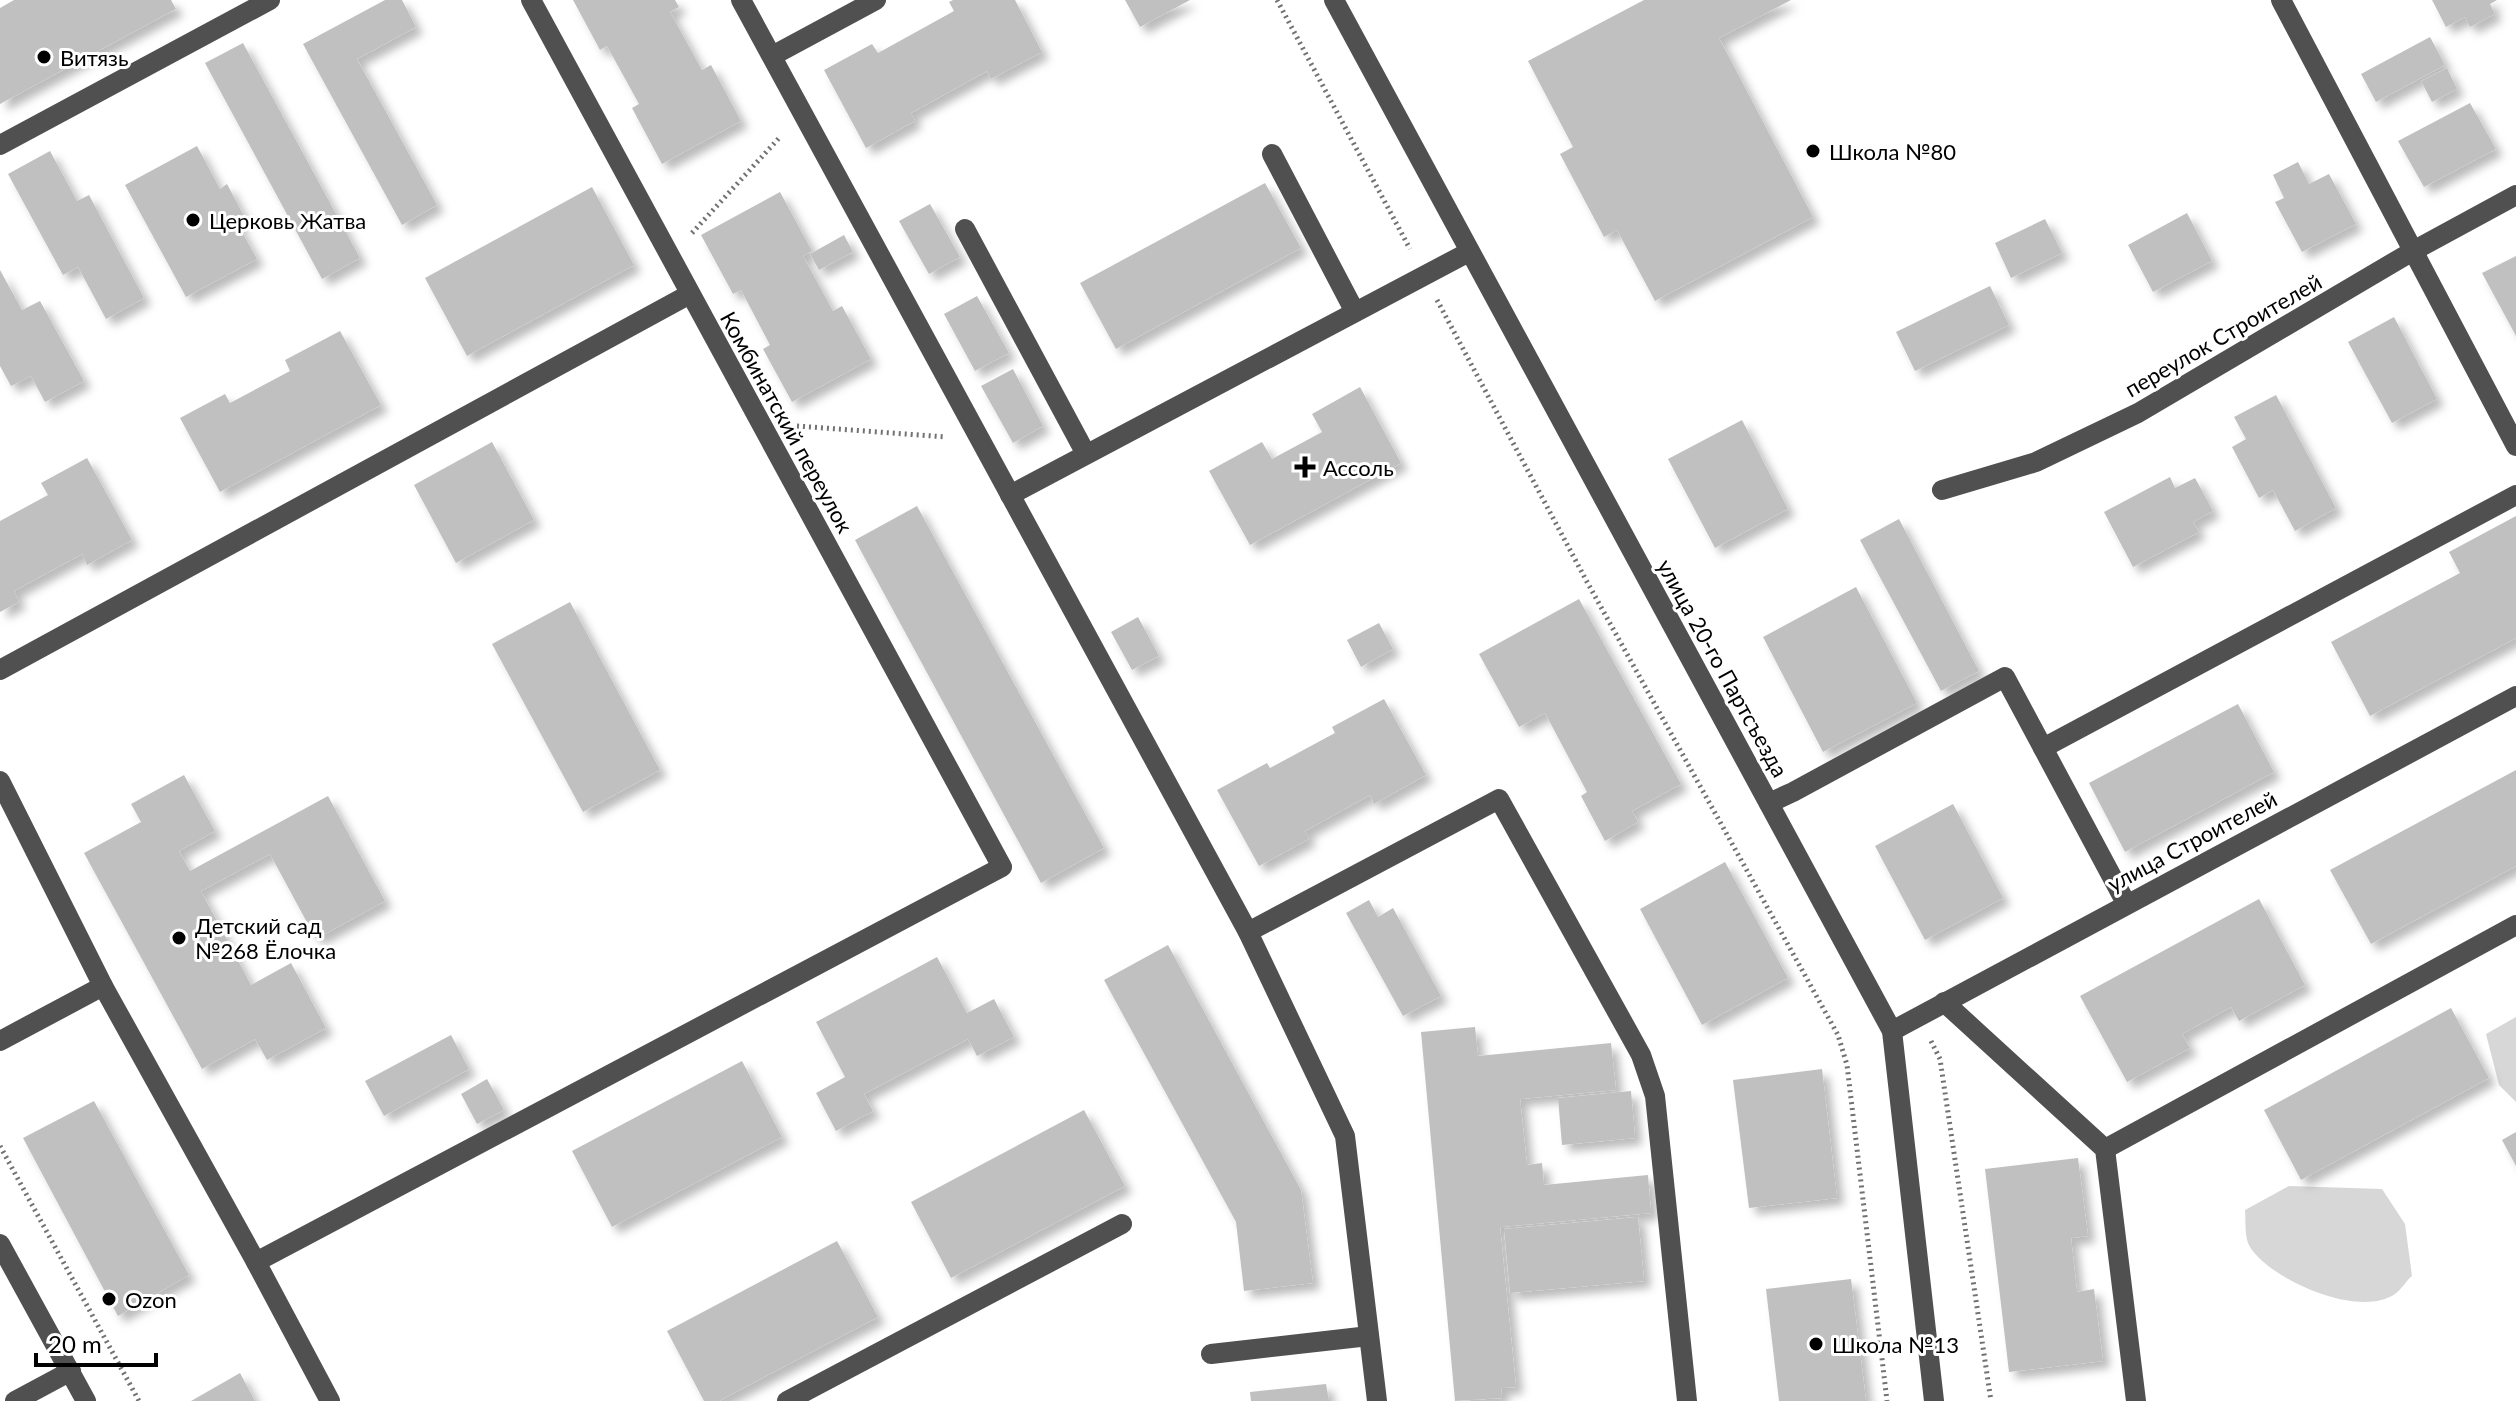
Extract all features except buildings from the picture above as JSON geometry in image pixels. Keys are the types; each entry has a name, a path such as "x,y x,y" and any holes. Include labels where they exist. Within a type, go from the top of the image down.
{"street":[{"path":"0,145 270,0"},
{"name":"Комбинатский переулок","path":"256,1262 1002,867 531,0"},
{"path":"741,0 1248,932 1345,1136 1377,1401"},
{"path":"772,56 876,0"},
{"name":"улица 20-го Партсъезда","path":"1334,0 1892,1031 1934,1401"},
{"path":"2281,0 2516,446"},
{"path":"1272,154 1355,312"},
{"name":"переулок Строителей","path":"1942,490 2036,462 2138,413 2413,251 2516,195"},
{"path":"965,229 1086,454"},
{"path":"1010,495 1469,252"},
{"path":"0,670 690,294"},
{"path":"2043,748 2516,495"},
{"path":"1769,803 2005,677 2126,903"},
{"name":"улица Строителей","path":"1892,1031 2516,696"},
{"path":"0,781 103,986 330,1401"},
{"path":"1248,932 1499,799 1641,1055 1655,1096 1687,1401"},
{"path":"2105,1149 2516,925"},
{"path":"0,1041 103,986"},
{"path":"1944,1002 2105,1149 2136,1401"},
{"path":"787,1401 1122,1224"},
{"path":"0,1244 86,1401"},
{"path":"1211,1354 1369,1336"},
{"path":"15,1401 71,1371"}],"path":[{"path":"1277,0 1586,580 1838,1035 1847,1065 1887,1401"},
{"path":"670,257 803,113"},
{"path":"761,424 980,440"},
{"path":"0,1146 139,1401"}],"shaded area":[{"path":"2516,1017 2516,1102 2499,1085 2486,1034"},
{"path":"2289,1186 2382,1189 2405,1224 2412,1276 2395,1294 2379,1301 2360,1302 2317,1292 2276,1272 2261,1260 2248,1243 2245,1210"}],"place":[{"name":"Витязь","path":"44,57"},
{"name":"Школа №80","path":"1813,151"},
{"name":"Церковь Жатва","path":"193,220"},
{"name":"Ассоль","path":"1305,467"},
{"name":"Детский сад №268 Ёлочка","path":"179,938"},
{"name":"Ozon","path":"109,1299"},
{"name":"Школа №13","path":"1816,1344"}]}
